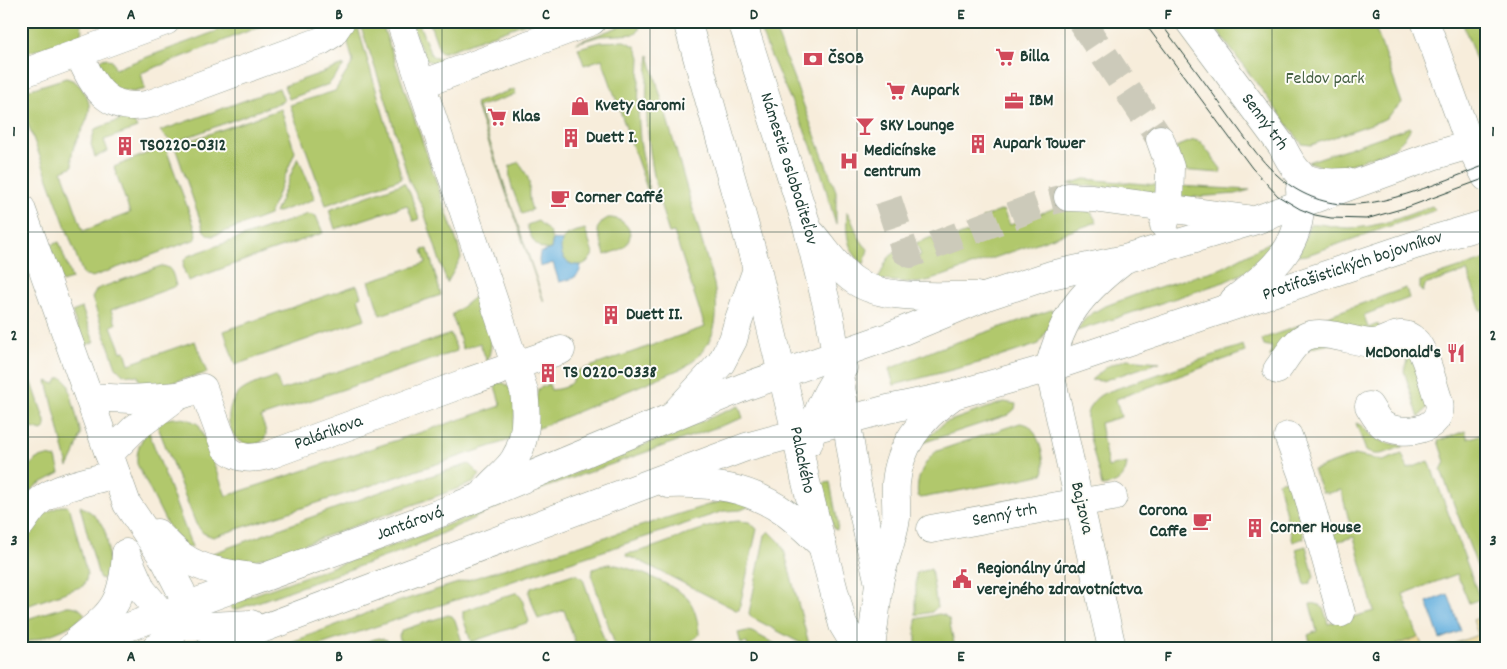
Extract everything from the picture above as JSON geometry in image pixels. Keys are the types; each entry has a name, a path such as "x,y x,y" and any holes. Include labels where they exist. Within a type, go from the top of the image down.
{"street":[{"path":"21,74 166,21"},
{"path":"79,53 88,76 99,89 112,101 135,107 150,104 321,41 332,34 341,21"},
{"path":"400,21 522,383 526,400 523,444 514,461 479,497"},
{"path":"687,21 757,269 773,334 817,396 848,445 854,464 879,584"},
{"name":"Námestie osloboditeľov","path":"742,21 806,226 830,318"},
{"name":"Senný trh","path":"1189,21 1282,146 1292,166 1303,177 1321,183 1361,181"},
{"path":"1425,21 1478,142 1486,177"},
{"path":"422,84 586,24"},
{"path":"1049,368 1055,346 1073,309 1082,296 1097,281 1158,240 1169,208 1170,167 1160,138"},
{"path":"211,648 760,443 817,396 872,343 987,296 1051,275 1136,256 1256,220 1432,156 1478,142"},
{"name":"Protifašistických bojovníkov","path":"1220,312 1271,270 1283,257 1291,244 1298,222 1300,204 1299,185 1292,166"},
{"path":"1068,197 1092,198 1256,220"},
{"path":"21,208 127,504 166,562 181,591 171,636 156,648"},
{"name":"Protifašistických bojovníkov","path":"817,396 888,409 954,395 1049,368 1415,245 1486,224"},
{"path":"806,226 843,272 866,287 890,293 987,296"},
{"path":"673,416 721,363 733,340 757,269"},
{"name":"Palackého","path":"830,318 805,478 843,625 857,648"},
{"path":"1277,370 1300,340 1308,335 1328,335 1374,343 1394,335 1410,337 1421,350 1439,402 1441,408 1438,419 1420,429 1400,430 1385,426 1379,422 1369,406"},
{"path":"516,365 562,350"},
{"name":"Palárikova","path":"89,397 130,399 178,396 203,388 225,448 240,457 251,459 272,454 516,365"},
{"name":"Bajzova","path":"1049,368 1112,648"},
{"name":"Jantárová","path":"70,648 176,615 262,578 479,497 744,387 817,396"},
{"path":"872,648 879,584 896,517 898,464 914,432 922,421 930,412 954,395"},
{"name":"Palárikova","path":"113,464 134,428 178,396"},
{"path":"1288,436 1302,474 1341,613"},
{"path":"21,524 34,506 42,499 113,464"},
{"path":"646,485 704,484 745,492 767,501 788,514 822,545"},
{"name":"Senný trh","path":"931,529 1113,497"},
{"path":"70,648 104,617 115,604 120,594 124,578 126,554 127,504"},
{"path":"127,504 182,556 189,560 218,571 262,578"},
{"path":"126,554 142,590 176,615 222,626 279,622"}],"green space":[{"path":"43,21 80,21 81,35 21,55 21,28"},
{"path":"244,21 274,21 141,73 145,89 133,92 115,89 97,66 100,60 106,58 112,61 115,69"},
{"path":"353,21 356,21 402,178 326,205 290,105 335,91 353,62 346,35"},
{"path":"359,21 381,21 458,245 461,258 447,283 422,206 409,181 386,100"},
{"path":"409,21 418,21 432,56 454,60 437,64 426,60"},
{"path":"429,21 531,21 445,52 440,52"},
{"path":"634,21 640,21 639,30 636,34 600,36 576,43"},
{"path":"757,21 772,21 836,191 836,224 813,150"},
{"name":"Feldov park","path":"1210,21 1373,21 1402,103 1380,121 1311,145 1302,144"},
{"path":"1462,21 1486,21 1486,88"},
{"path":"624,41 635,46 640,57 638,108 640,141 650,197 602,59 584,65 578,48 601,42"},
{"path":"649,55 714,284 716,320 713,331 703,350 685,367 529,432 538,389 549,384 551,390 565,387 571,383 578,371 705,327 674,232 669,233 652,167 646,100"},
{"path":"344,65 329,84 289,99 284,86"},
{"path":"66,78 75,81 81,87 88,100 89,108 85,124 74,146 73,166 62,171 83,231 130,213 114,167 165,146 197,234 196,239 92,277 83,274 21,105 21,92"},
{"path":"279,88 284,101 172,143 160,131"},
{"path":"514,89 516,94 478,107 544,302 475,103"},
{"path":"281,109 295,152 269,215 213,236 208,235 204,231 175,147"},
{"path":"123,119 134,122 137,128 104,140 108,151 95,157 91,144 95,129"},
{"path":"1410,127 1405,137 1393,149 1345,166 1327,168 1308,162"},
{"path":"1194,140 1201,142 1221,169 1220,173 1179,170 1176,147"},
{"path":"298,157 315,199 275,213"},
{"path":"519,162 529,181 529,200 532,210 522,214 511,184 509,172 510,166"},
{"path":"1084,179 1157,185 1155,193 1069,184"},
{"path":"404,183 410,193 419,219 413,221 407,205 335,229 329,210"},
{"path":"1179,186 1250,190 1236,194 1181,198"},
{"path":"1068,203 1091,212 1097,222 931,280 917,283 878,280 888,258 895,252 909,246 914,257 921,255 916,243 932,237 936,245 985,226 982,218 1003,210 1010,225"},
{"path":"1432,206 1435,209 1433,211 1307,255 1298,256 1310,224 1349,228 1370,226 1391,221"},
{"path":"847,212 858,236 868,249 864,264 858,259 848,241"},
{"path":"308,214 316,216 323,233 188,281 183,265 188,256"},
{"path":"608,218 614,218 624,223 628,227 630,237 624,247 605,255 597,229"},
{"path":"538,221 550,233 552,240 551,249 538,246 530,234 527,225"},
{"path":"585,229 593,254 587,262 581,265 574,265 563,256 560,250 561,243 566,236"},
{"path":"1279,239 1275,247 1263,260 1224,282 1077,331 1084,320 1103,307 1146,291 1222,268"},
{"path":"59,242 72,279 62,282 49,246"},
{"path":"428,249 441,295 380,315 369,281 426,263 422,250"},
{"path":"1486,259 1486,310 1481,311 1467,271 1425,285 1423,292 1420,290 1420,281"},
{"path":"165,266 170,270 176,286 111,310 116,324 111,326 121,352 125,351 129,364 195,341 207,373 142,390 138,376 123,374 116,367 92,298 97,289"},
{"path":"357,285 361,296 358,298 365,319 235,365 224,331"},
{"path":"1406,288 1409,298 1364,315 1368,328 1378,324 1381,333 1270,357 1272,347 1264,345 1262,339"},
{"path":"477,295 490,328 491,343 487,362 480,343 463,349 452,315"},
{"path":"82,308 94,342 84,346 72,312"},
{"path":"1051,310 1056,313 1055,317 1039,344 990,360 894,385 889,369 937,349"},
{"path":"451,334 457,351 261,417 266,432 263,441 259,443 244,443 239,441 232,433 229,420 230,408 236,396 244,389 276,376 281,390"},
{"path":"1243,345 1245,352 1116,399 1121,417 1100,423 1108,467 1127,463 1125,473 1120,480 1102,486 1087,420 1088,410 1094,400 1107,392"},
{"path":"1410,348 1427,407 1419,418 1404,371"},
{"path":"21,350 45,421 45,427 42,431 21,425"},
{"path":"1127,359 1160,362 1102,381 1091,380 1108,366"},
{"path":"59,378 63,378 68,383 81,434 68,467 47,381 55,384"},
{"path":"494,383 504,383 516,393 513,439 213,537 203,533 196,524 156,422 183,418 199,425 226,496 501,406"},
{"path":"1004,402 1016,404 1015,409 1008,415 922,443 944,423"},
{"path":"739,406 743,418 510,501 413,547 238,609 234,610 230,607 236,601 430,532"},
{"path":"1020,423 1032,428 1038,440 1043,455 1043,474 921,498 918,496 919,477 924,465 937,451"},
{"path":"1356,423 1379,440 1404,446 1385,453 1370,453 1366,451"},
{"path":"148,430 192,547 187,548 169,528 137,464 139,446"},
{"path":"1465,431 1468,439 1486,432 1486,590 1441,470 1445,462 1438,441"},
{"path":"21,435 27,440 26,448 21,458"},
{"path":"1402,454 1408,469 1429,461 1480,599 1469,603 1457,574 1403,594 1418,637 1387,648 1312,648 1308,635 1317,631 1310,604 1318,605 1323,609 1328,624 1374,611 1354,537 1335,542 1333,533 1351,528 1341,490 1328,493 1322,492 1313,470 1355,455 1383,461"},
{"path":"47,456 56,458 60,473 37,485 21,506 21,477 36,459"},
{"path":"469,464 480,475 473,483 274,555 239,564 200,558 388,489"},
{"path":"1289,479 1304,538 1293,542 1278,482"},
{"path":"830,482 838,524 837,530 833,526 822,484"},
{"path":"727,500 752,505 741,510 724,511 311,648 276,648 391,604"},
{"path":"60,506 67,506 70,509 87,574 86,580 83,586 21,608 21,572 27,538 42,516"},
{"path":"80,506 98,519 106,535 108,545 108,576 101,579 99,577"},
{"path":"739,521 749,522 757,529 739,610 638,560 626,556 626,554 654,547 711,526"},
{"path":"769,531 780,542 784,550 810,648 751,617 749,613 765,535"},
{"path":"1306,546 1314,577 1309,584 1305,585 1296,549"},
{"path":"608,564 626,568 663,582 682,594 688,599 695,611 699,635 682,644 671,647 616,648 592,577 593,569"},
{"path":"931,569 937,607 932,612 916,615 916,573"},
{"path":"573,574 583,579 607,648 577,648 564,610 538,619 529,593 531,588"},
{"path":"518,593 522,599 529,622 471,642 463,618 463,611"},
{"path":"67,606 81,610 85,615 63,630 21,644 21,621"},
{"path":"939,614 949,619 955,648 916,648 916,619"},
{"path":"448,615 452,616 455,620 463,645 455,648 402,648 399,636 402,630"},
{"path":"747,631 783,648 749,648 746,642 741,644 738,633"},
{"path":"378,638 387,640 390,648 347,648"}],"sand":[{"path":"1486,615 1486,648 1441,648 1478,635 1473,620"},
{"path":"1418,637 1423,648 1387,648"}],"water":[{"path":"553,239 562,241 561,251 567,262 581,265 579,273 568,280 559,282 553,263 540,267 540,253 551,249"},
{"path":"1448,594 1461,631 1440,639 1427,602"}],"tunnel":[{"path":"1081,21 1160,139"},
{"path":"888,200 905,251 911,254 1048,202 1068,197"}],"tram line":[{"path":"1143,21 1252,168 1278,196 1300,209 1315,215 1331,218 1366,219 1408,207 1486,178"},
{"path":"1159,21 1265,163 1291,186 1307,195 1341,204 1374,202 1423,189 1486,165"}],"place":[{"name":"Billa","path":"1005,57"},
{"name":"ČSOB","path":"813,59"},
{"name":"Aupark","path":"896,91"},
{"name":"IBM","path":"1014,101"},
{"name":"Kvety Garomi","path":"580,106"},
{"name":"Klas","path":"497,117"},
{"name":"SKY Lounge","path":"865,126"},
{"name":"Duett I.","path":"571,138"},
{"name":"Aupark Tower","path":"978,144"},
{"name":"TS0220-0312","path":"125,146"},
{"name":"Medicínske centrum","path":"849,161"},
{"name":"Corner Caffé","path":"560,198"},
{"name":"Duett II.","path":"611,315"},
{"name":"McDonald's","path":"1456,353"},
{"name":"TS 0220-0338","path":"548,373"},
{"name":"Corona Caffe","path":"1202,521"},
{"name":"Corner House","path":"1255,528"},
{"name":"Regionálny úrad verejného zdravotníctva","path":"962,579"}]}
